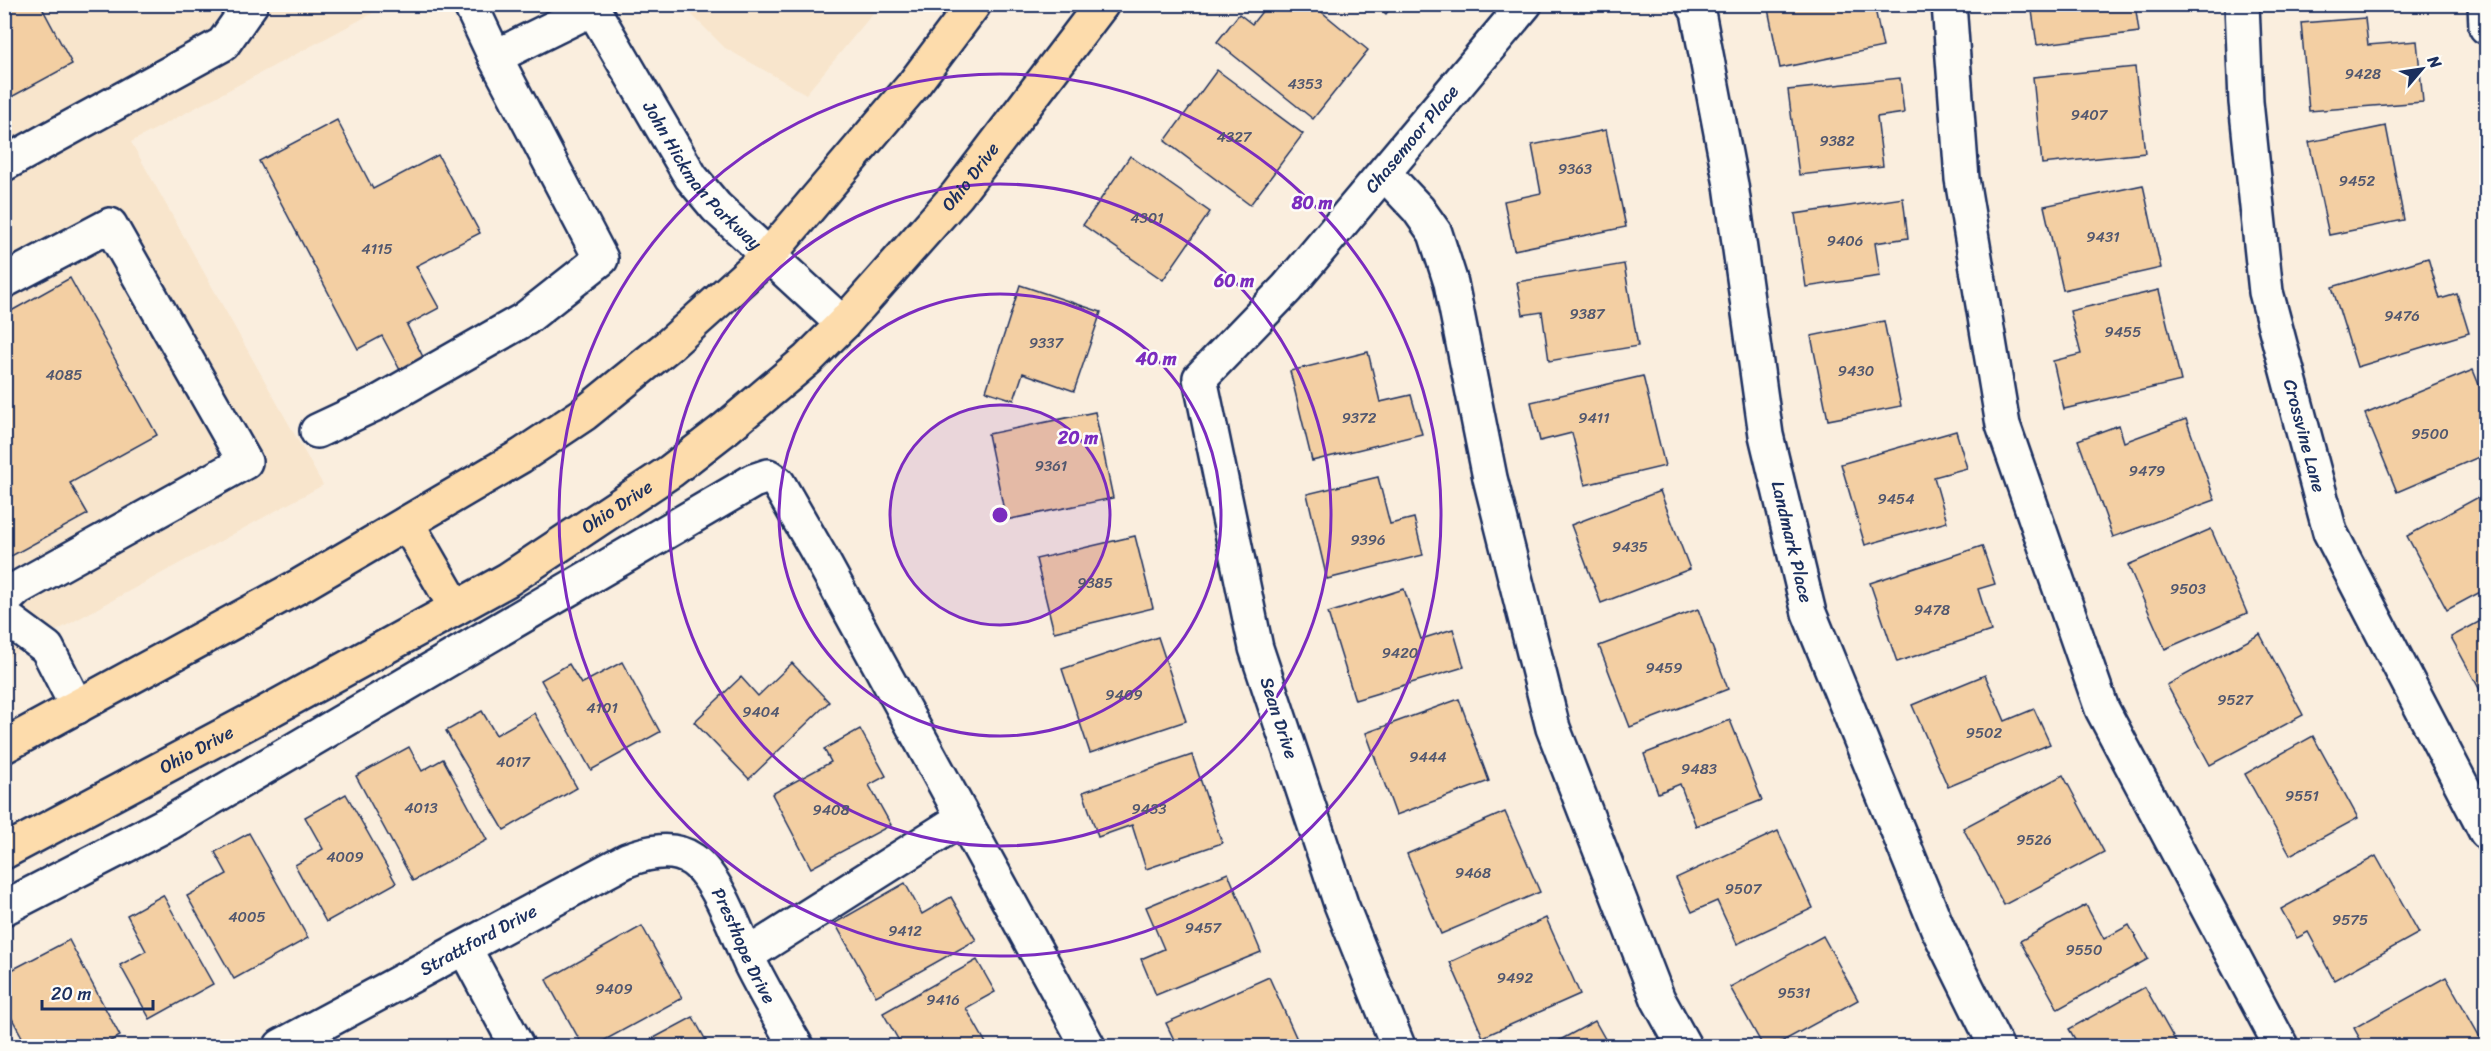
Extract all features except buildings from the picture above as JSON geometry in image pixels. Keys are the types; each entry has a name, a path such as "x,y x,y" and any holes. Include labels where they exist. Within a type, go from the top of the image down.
{"main road":[{"path":"4,746 301,585 521,456 584,414 668,346 769,255 914,84 974,4"},
{"name":"Ohio Drive","path":"4,852 507,580 671,471 789,375 843,324 957,195 1102,4"},
{"path":"407,523 456,608"}],"street":[{"path":"4,164 223,44 251,4"},
{"path":"317,431 379,402 525,319 601,259 495,57 470,4"},
{"name":"Chasemoor Place","path":"1200,378 1287,288 1525,4"},
{"name":"Landmark Place","path":"1693,4 1698,12 1731,185 1766,435 1809,613 1938,929 1996,1047"},
{"path":"1949,4 1962,179 2003,425 2102,709 2281,1047"},
{"name":"Crossvine Lane","path":"2242,4 2246,102 2266,292 2330,532 2487,832"},
{"path":"2485,4 2487,27"},
{"path":"495,57 591,7"},
{"name":"John Hickman Parkway","path":"591,7 691,177 716,207 843,324"},
{"path":"1384,173 1418,209 1435,233 1451,283 1490,478 1553,728 1658,999 1684,1047"},
{"path":"4,281 110,225 245,462 18,588 4,601"},
{"name":"Sean Drive","path":"1200,378 1257,648 1341,904 1398,1047"},
{"path":"4,908 171,822 753,481 768,476 778,483 1088,1047"},
{"path":"4,620 9,621 47,648 77,707"},
{"path":"747,955 963,818"},
{"name":"Strattford Drive","path":"281,1047 627,860 644,854 665,851 681,855"},
{"name":"Presthope Drive","path":"681,855 693,860 707,875 734,923 747,955 796,1047"},
{"path":"465,949 518,1047"}],"shaded area":[{"path":"5,5 388,5 131,142 323,485 5,659"},
{"path":"682,5 880,5 806,94 725,48"}]}
